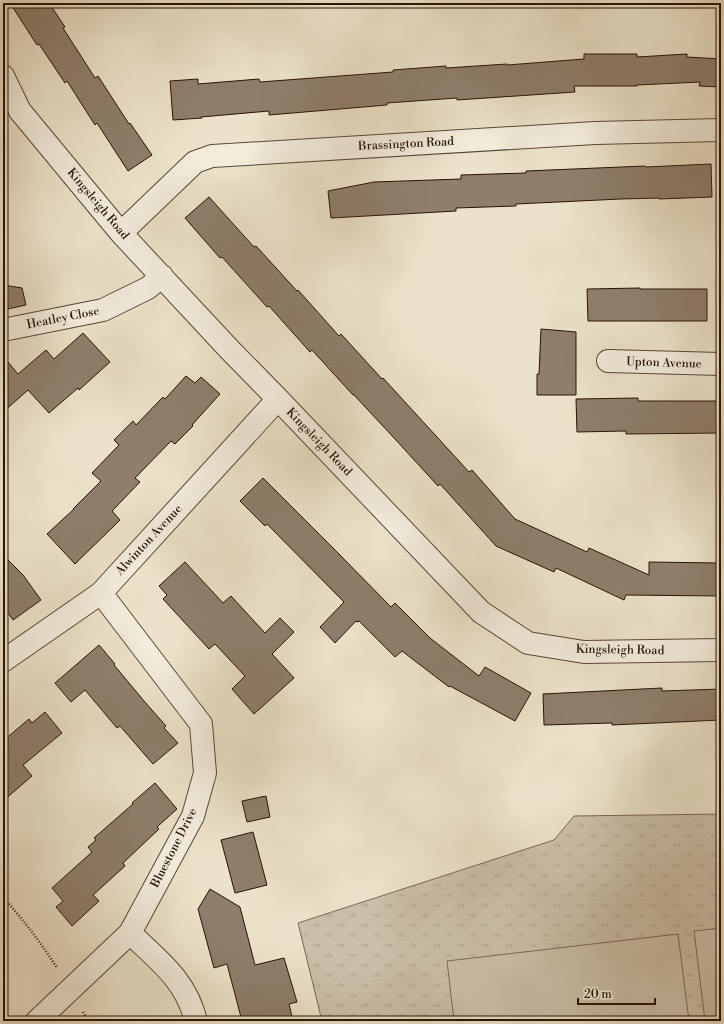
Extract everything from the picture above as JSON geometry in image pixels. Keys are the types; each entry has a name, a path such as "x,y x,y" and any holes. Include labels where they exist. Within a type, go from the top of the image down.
{"street":[{"name":"Kingsleigh Road","path":"3,76 20,110 121,233 229,349 481,612 528,643 584,652 721,650"},
{"name":"Brassington Road","path":"121,233 195,162 212,156 595,133 721,130"},
{"name":"Heatley Close","path":"3,330 103,310 148,288 162,276"},
{"name":"Upton Avenue","path":"608,361 721,364"},
{"name":"Alwinton Avenue","path":"3,661 101,593 278,399"},
{"name":"Bluestone Drive","path":"37,1021 130,933 193,816 205,773 201,724 101,593"},
{"path":"130,933 171,972 185,991 193,1009 196,1021"}],"path":[{"path":"3,897 29,927 45,950 88,1021"}],"green space":[{"path":"721,814 721,1021 322,1021 298,923 554,840 574,816"},
{"path":"721,928 721,1021 705,1021 694,931"},
{"path":"678,934 689,1021 454,1021 447,961"}],"building":[{"path":"10,3 49,3 95,78 98,76 129,124 130,123 152,155 128,171 97,123 95,125 67,81 65,83 39,44 37,45"},
{"path":"584,54 637,54 637,57 687,54 687,57 721,59 721,87 699,86 700,82 637,86 574,86 575,92 387,103 387,105 269,115 269,111 173,120 170,81 198,79 198,84 259,79 260,82 393,72 393,70 446,66 446,68 507,65 584,59"},
{"path":"711,164 712,197 621,199 516,204 516,206 456,208 456,211 331,218 328,191 374,182 461,179 461,175"},
{"path":"209,197 254,247 256,246 297,291 298,290 339,336 341,334 382,379 383,378 469,472 472,470 515,519 587,552 589,548 649,575 649,562 721,563 721,596 626,595 624,600 556,568 554,572 496,546 440,484 438,486 312,350 310,352 269,306 267,307 222,257 220,258 185,218"},
{"path":"3,285 22,288 26,305 3,310"},
{"path":"587,289 707,289 707,321 588,321"},
{"path":"541,329 576,332 576,395 537,395 537,374 539,374"},
{"path":"83,333 110,362 79,390 78,388 49,413 28,390 3,412 3,356 18,374 46,350 54,359"},
{"path":"186,376 195,383 201,377 220,394 192,425 193,426 175,444 171,441 135,478 140,482 112,511 120,520 75,564 47,534 101,481 92,473 119,445 114,440 133,421 136,425 163,397 165,399"},
{"path":"638,398 638,401 721,401 721,433 626,434 626,431 577,432 576,399"},
{"path":"263,478 391,607 395,603 430,638 479,676 485,667 531,693 515,721 450,686 449,687 402,651 395,657 359,621 356,621 335,643 320,627 344,602 267,524 265,526 240,501"},
{"path":"3,555 23,575 41,600 13,620 3,606"},
{"path":"185,562 223,603 231,596 265,633 280,618 294,632 272,654 294,678 254,714 232,689 245,676 215,644 209,649 163,599 167,595 159,586"},
{"path":"99,645 166,726 164,728 178,743 153,764 120,726 117,728 85,690 71,702 55,683"},
{"path":"662,688 662,691 721,689 721,720 612,725 612,723 544,725 543,694"},
{"path":"45,712 62,733 23,765 32,776 3,801 3,741 29,719 32,723"},
{"path":"155,783 177,809 157,827 159,829 123,863 125,866 93,895 99,901 72,926 56,907 63,901 52,888 92,852 88,847 96,840 94,838"},
{"path":"266,796 270,817 247,822 242,801"},
{"path":"253,832 267,885 235,893 221,840"},
{"path":"210,889 240,907 255,965 284,958 297,1002 289,1004 293,1021 242,1021 227,964 214,968 198,909"}]}
